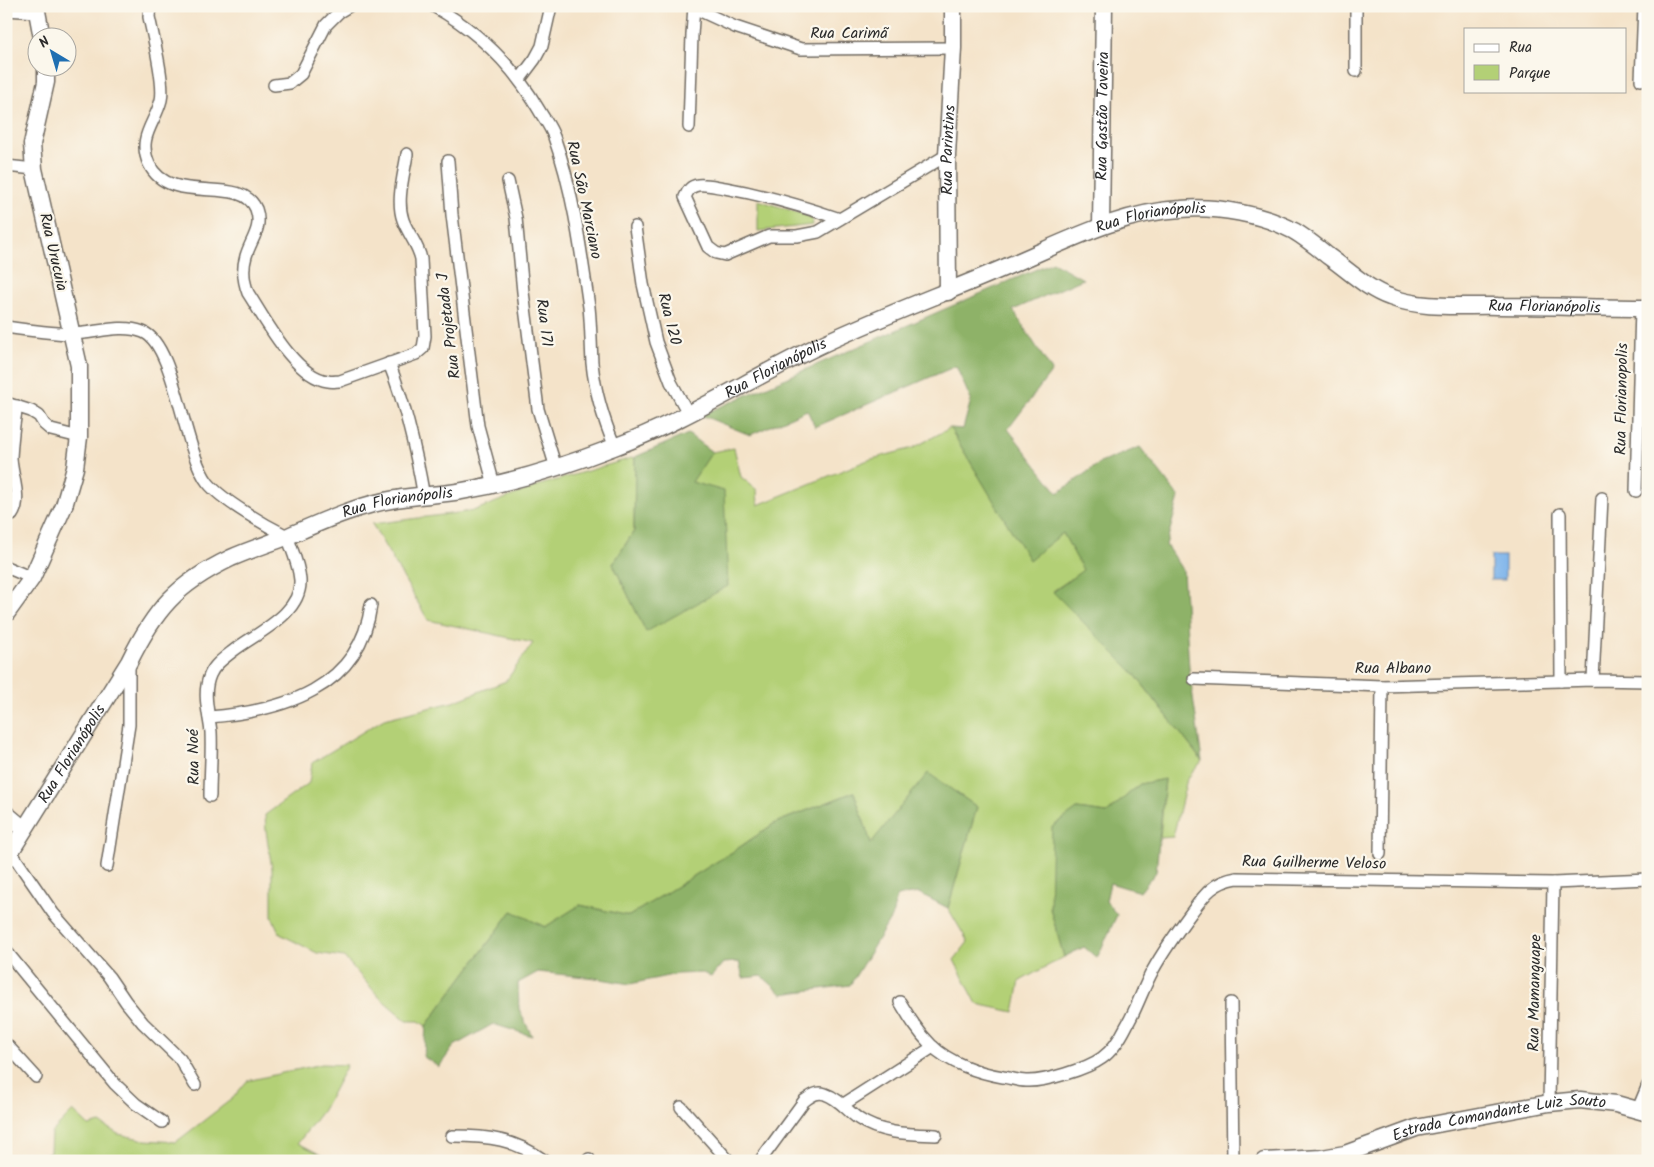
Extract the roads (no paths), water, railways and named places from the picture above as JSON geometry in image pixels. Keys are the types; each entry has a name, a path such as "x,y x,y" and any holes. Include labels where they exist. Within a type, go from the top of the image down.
{"street":[{"path":"150,6 149,17 162,86 161,100 145,138 145,151 150,166 163,181 172,185 190,190 220,190 248,199 255,208 259,224 246,254 244,282 248,293 287,353 305,370 323,380 340,381 416,354 422,348 424,342 421,259 419,249 406,227 400,209 407,154"},
{"path":"274,86 290,83 301,74 326,25 339,12 349,6"},
{"name":"Rua São Marciano","path":"432,6 456,19 507,63 520,78 554,135 568,185 589,309 593,365 600,404 615,447"},
{"path":"520,78 535,59 542,46 551,6"},
{"name":"Rua Parintins","path":"948,292 947,155 953,6"},
{"name":"Rua Gastão Taveira","path":"1101,226 1104,6"},
{"path":"1356,6 1356,70"},
{"path":"1641,80 1644,6"},
{"path":"689,127 694,7"},
{"name":"Rua Carimã","path":"694,7 735,27 801,49 952,48"},
{"path":"6,10 36,9 40,28"},
{"name":"Rua Urucuia","path":"6,614 32,578 64,506 75,468 79,437 79,366 34,169 32,144 46,78"},
{"path":"840,219 758,194 704,185 692,187 687,191 686,197 708,247 716,253 725,255 769,236 797,236 818,232 840,219 947,155"},
{"name":"Rua Projetada J","path":"448,160 453,225 478,426 494,485"},
{"path":"6,166 34,169"},
{"name":"Rua 171","path":"508,182 516,218 523,292 538,409 556,468"},
{"name":"Rua Florianópolis","path":"8,855 129,662 153,620 174,594 196,577 234,557 348,511 395,499 424,497 494,485 556,468 615,447 647,434 722,397 839,336 948,292 1101,226 1153,212 1182,208 1242,213 1274,223 1294,232 1361,281 1385,296 1407,302 1450,306 1644,308"},
{"name":"Rua 120","path":"635,227 643,284 656,342 671,382 688,413"},
{"name":"Rua Florianopolis","path":"1636,491 1644,308"},
{"path":"6,327 72,334 131,329 144,332 154,340 161,352 170,374 199,467 208,483 234,504 264,524 287,536"},
{"path":"389,363 400,390 415,450 424,497"},
{"path":"6,515 12,515 15,511 16,491 9,459 12,404 31,410 51,430 79,437"},
{"path":"1593,680 1602,498"},
{"path":"1560,514 1561,681"},
{"name":"Rua Noé","path":"210,796 211,733 206,693 207,682 218,663 246,641 281,618 293,605 298,595 300,581 298,566 287,536"},
{"path":"6,567 32,578"},
{"path":"209,717 242,714 274,706 298,699 317,689 342,670 361,644 369,621 371,605"},
{"path":"107,866 129,725 129,662"},
{"name":"Rua Albano","path":"1194,679 1382,686 1593,680 1648,681"},
{"path":"1380,854 1382,686"},
{"path":"6,814 24,829"},
{"path":"8,855 53,913 109,977 143,1023 180,1059 195,1084"},
{"name":"Rua Guilherme Veloso","path":"900,1002 918,1031 933,1047 956,1062 992,1075 1027,1081 1074,1071 1102,1059 1112,1049 1128,1025 1152,971 1168,944 1199,903 1216,885 1225,880 1237,878 1553,883 1648,879"},
{"name":"Rua Mamanguape","path":"1549,1103 1553,883"},
{"path":"6,951 114,1084 136,1104 162,1122"},
{"path":"1231,1003 1233,1161"},
{"path":"6,1044 36,1077"},
{"path":"844,1104 933,1047"},
{"path":"1643,1111 1648,1085"},
{"path":"760,1161 794,1112 812,1095 819,1092 844,1104 861,1120 887,1130 936,1135"},
{"name":"Estrada Comandante Luiz Souto","path":"1264,1161 1346,1158 1416,1128 1549,1103 1580,1100 1616,1104 1643,1111"},
{"path":"681,1106 729,1161"},
{"path":"452,1136 486,1136 507,1141 533,1152 545,1161"}],"water":[{"path":"1491,556 1505,556 1505,580 1491,580"}]}
